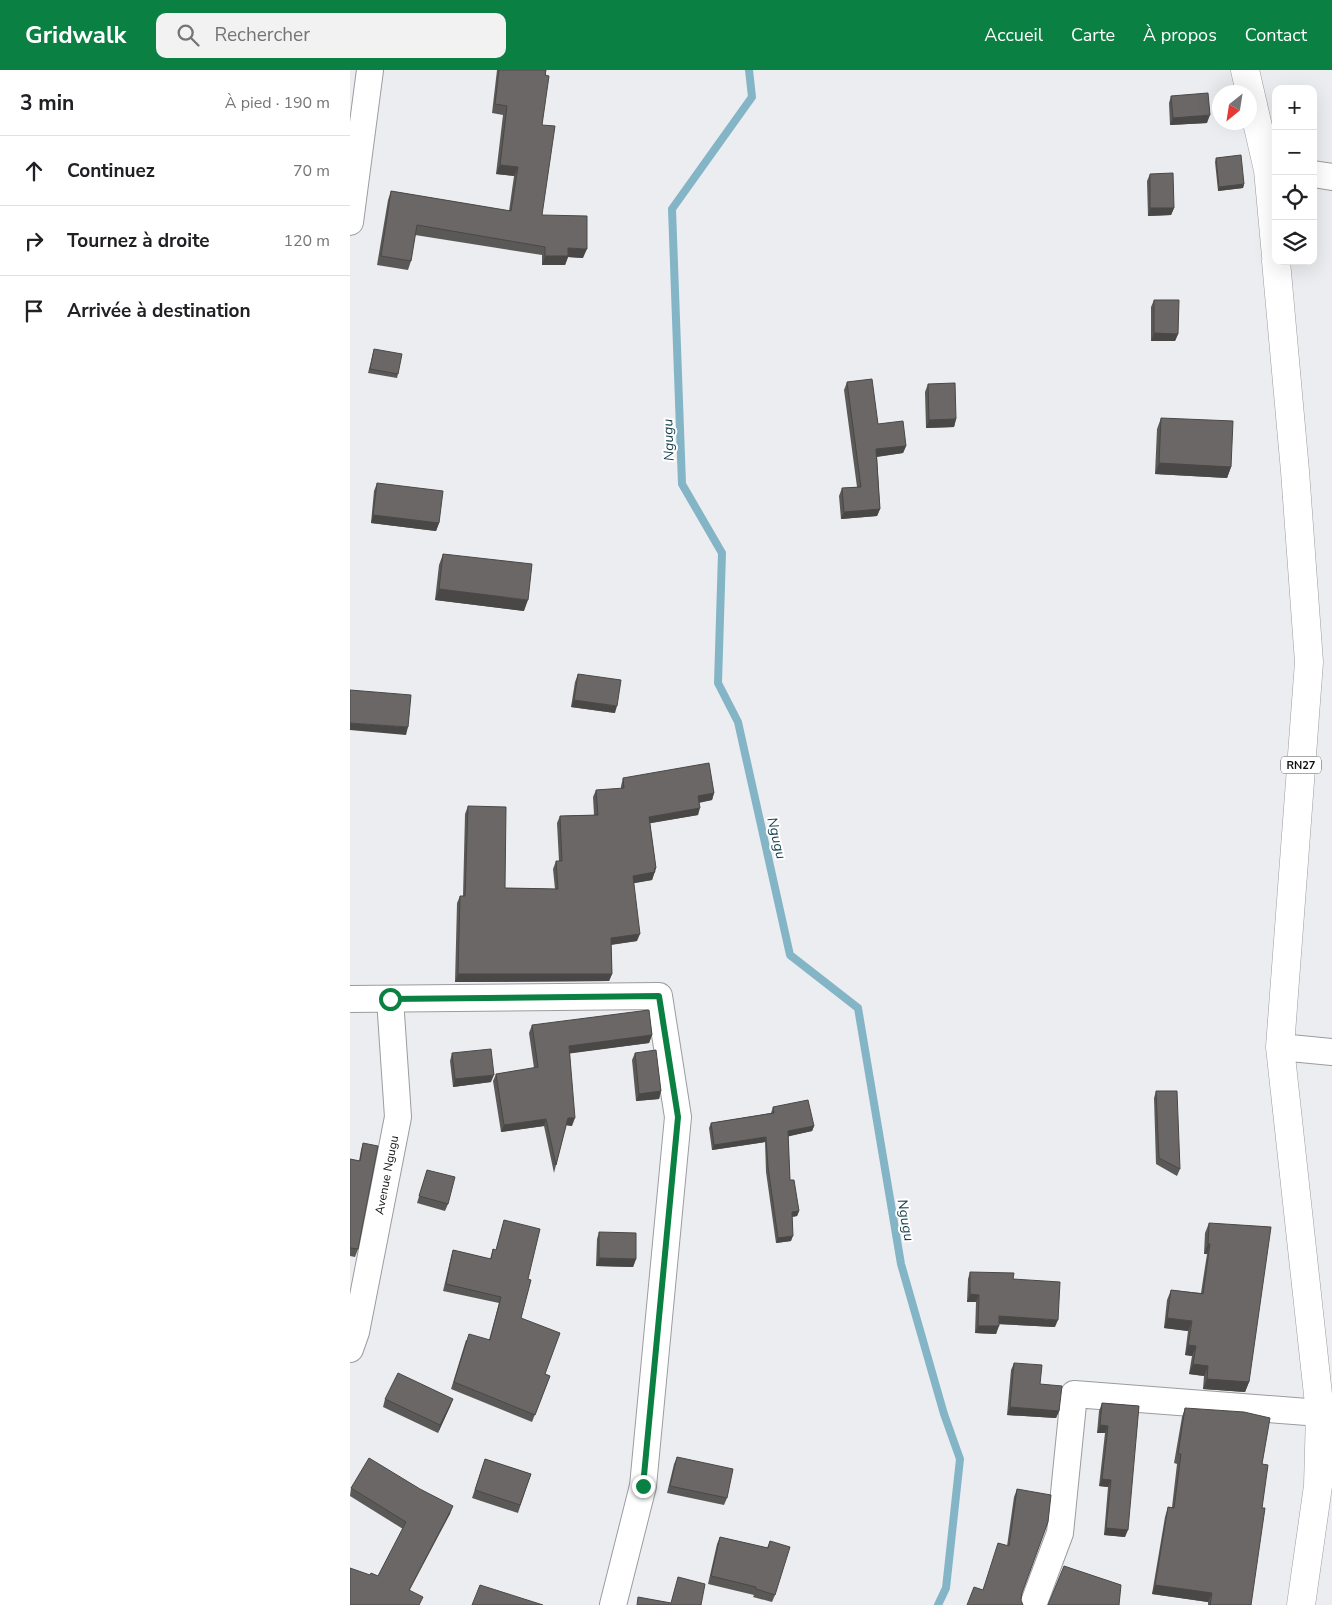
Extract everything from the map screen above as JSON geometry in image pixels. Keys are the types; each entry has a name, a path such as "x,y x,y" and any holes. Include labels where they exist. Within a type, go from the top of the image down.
{"main road":[{"path":"1245,70 1272,170"},
{"path":"1272,175 1274,220"},
{"name":"RN27","path":"1276,265 1295,471 1309,662 1280,1047 1320,1413 1325,1489 1301,1605"}],"street":[{"path":"350,222 370,70"},
{"path":"1317,174 1332,176"},
{"path":"350,999 659,996 678,1117 643,1486 613,1605"},
{"name":"Avenue Ngugu","path":"350,1349 356,1332 398,1117 390,999"},
{"path":"1280,1047 1332,1052"},
{"path":"1033,1605 1060,1533 1074,1394 1320,1413"}],"building":[{"path":"499,70 546,70 545,75 549,76 542,125 555,126 542,215 587,216 587,249 568,248 568,256 545,256 545,247 417,225 411,261 381,256 391,191 511,211 518,167 500,165 507,106 495,104"},
{"path":"1208,93 1210,115 1173,118 1171,96"},
{"path":"1241,155 1244,184 1219,187 1216,158"},
{"path":"1173,173 1174,208 1150,208 1150,174"},
{"path":"1154,300 1179,300 1178,334 1154,333"},
{"path":"374,349 402,354 398,374 370,369"},
{"path":"872,379 878,424 903,421 906,446 876,449 880,509 844,512 842,488 861,487 847,382"},
{"path":"955,383 956,419 929,420 928,384"},
{"path":"1161,418 1233,421 1231,467 1159,463"},
{"path":"377,483 443,491 439,523 373,515"},
{"path":"443,554 532,564 528,600 439,589"},
{"path":"578,674 621,680 617,706 574,700"},
{"path":"350,690 411,695 408,727 350,723"},
{"path":"709,763 714,793 698,796 700,808 649,817 656,868 654,869 655,872 633,876 640,934 611,938 612,974 458,974 460,896 465,896 468,806 506,807 505,888 558,889 556,861 562,861 560,816 598,815 596,790 624,788 623,778"},
{"path":"649,1010 652,1035 569,1046 575,1118 568,1118 556,1165 546,1119 504,1125 496,1074 538,1067 532,1025"},
{"path":"491,1049 494,1075 455,1079 452,1053"},
{"path":"656,1050 661,1091 639,1094 635,1053"},
{"path":"1156,1091 1177,1091 1180,1169 1159,1158"},
{"path":"808,1100 814,1126 788,1131 790,1180 794,1180 799,1211 792,1212 793,1236 778,1238 768,1167 766,1137 714,1145 711,1123 774,1113 773,1107"},
{"path":"363,1143 378,1146 358,1249 350,1248 350,1159 360,1161"},
{"path":"427,1170 455,1177 448,1204 419,1196"},
{"path":"504,1220 540,1229 528,1279 531,1280 521,1318 560,1333 545,1374 550,1376 535,1415 454,1382 469,1334 490,1340 501,1297 446,1284 453,1250 491,1259 493,1249 496,1250"},
{"path":"1209,1223 1271,1227 1249,1382 1207,1379 1208,1366 1193,1364 1196,1346 1188,1345 1192,1321 1167,1318 1171,1290 1203,1294 1210,1244 1208,1244"},
{"path":"599,1232 636,1233 636,1259 599,1258"},
{"path":"970,1272 1014,1273 1013,1279 1060,1282 1058,1320 999,1316 999,1326 978,1326 979,1295 970,1294"},
{"path":"1014,1363 1042,1365 1040,1384 1062,1386 1059,1411 1010,1407"},
{"path":"398,1373 453,1399 440,1425 385,1399"},
{"path":"1102,1403 1139,1406 1128,1530 1106,1528 1111,1480 1102,1479 1108,1426 1100,1425"},
{"path":"1185,1408 1244,1412 1270,1418 1262,1464 1268,1465 1262,1508 1265,1508 1251,1605 1210,1605 1212,1593 1155,1585 1168,1507 1174,1508 1181,1454 1178,1454"},
{"path":"677,1457 733,1469 727,1498 670,1486"},
{"path":"369,1458 420,1489 453,1506 409,1590 423,1597 419,1605 350,1605 350,1568 378,1576 406,1522 351,1488"},
{"path":"485,1459 531,1474 520,1505 475,1490"},
{"path":"1017,1489 1051,1495 1048,1522 1022,1593 1021,1600 1023,1605 967,1605 974,1587 983,1590 998,1543 1009,1546"},
{"path":"720,1537 768,1548 770,1541 790,1547 775,1595 756,1589 756,1587 711,1576"},
{"path":"1064,1566 1121,1585 1119,1605 1048,1605"},
{"path":"678,1577 705,1584 701,1605 637,1605 638,1597 671,1603"},
{"path":"480,1585 543,1605 472,1605"}],"waterway":[{"name":"Ngugu","path":"749,70 752,97 672,209 682,484 722,553 718,683 738,722 790,955 858,1008 901,1264 944,1414 960,1459 946,1588 938,1605"}],"route":[{"path":"390,999 659,996 678,1117 643,1486"}]}
